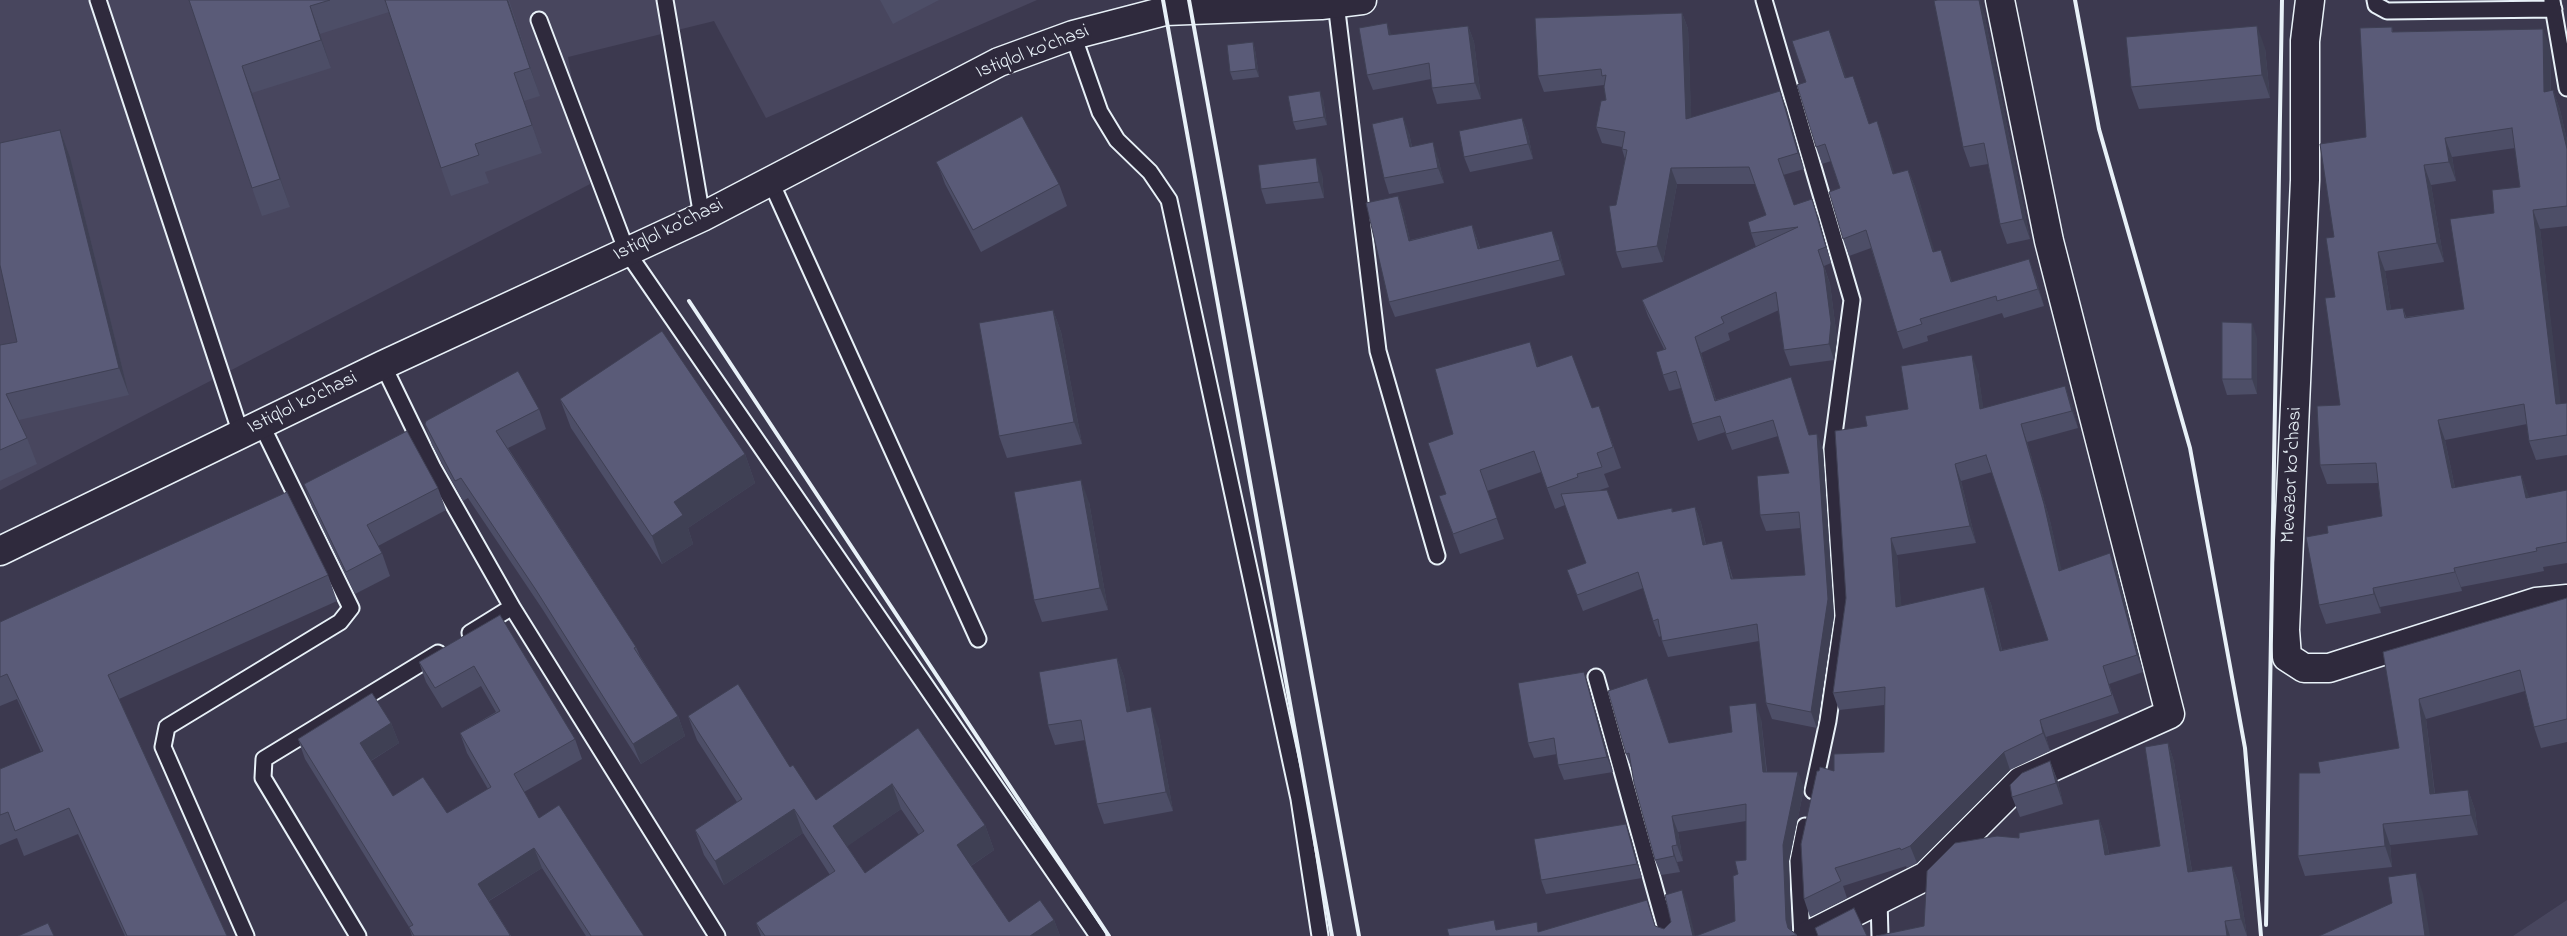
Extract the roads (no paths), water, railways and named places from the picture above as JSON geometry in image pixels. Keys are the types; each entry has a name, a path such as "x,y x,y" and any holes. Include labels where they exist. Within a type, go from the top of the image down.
{"street":[{"name":"Istiqlol ko'chasi","path":"0,551 383,364 702,217 999,62 1073,35 1165,11 1362,0"},
{"path":"1807,936 1926,876 2021,781 2170,714 2049,241 2000,0"},
{"name":"Mevazor koʻchasi","path":"2310,0 2305,41 2304,190 2285,630 2287,657 2304,668 2329,668 2536,602 2567,599"}],"lane":[{"path":"98,0 251,429 351,608 340,622 167,727 163,747 246,936"},
{"path":"665,0 702,217"},
{"path":"1764,0 1852,300 1832,449 1843,616 1828,721 1798,861 1802,936"},
{"path":"2375,0 2376,5 2387,11 2469,5 2553,5 2567,88"},
{"path":"1325,3 1378,351 1437,556"},
{"path":"539,20 627,252 1098,936"},
{"path":"1073,35 1100,112 1117,140 1150,172 1169,200 1299,799 1320,936"},
{"path":"770,180 978,639"},
{"path":"383,364 433,468 512,607 717,936"},
{"path":"358,936 263,778 264,759 512,607"},
{"path":"1596,677 1668,936"},
{"path":"1879,900 1880,936"}],"railway":[{"path":"1163,0 1332,936"},
{"path":"1189,0 1359,936"},
{"path":"2075,0 2099,129 2190,448 2245,748 2261,936"},
{"path":"2266,925 2282,0"},
{"path":"689,301 1109,936"}]}
